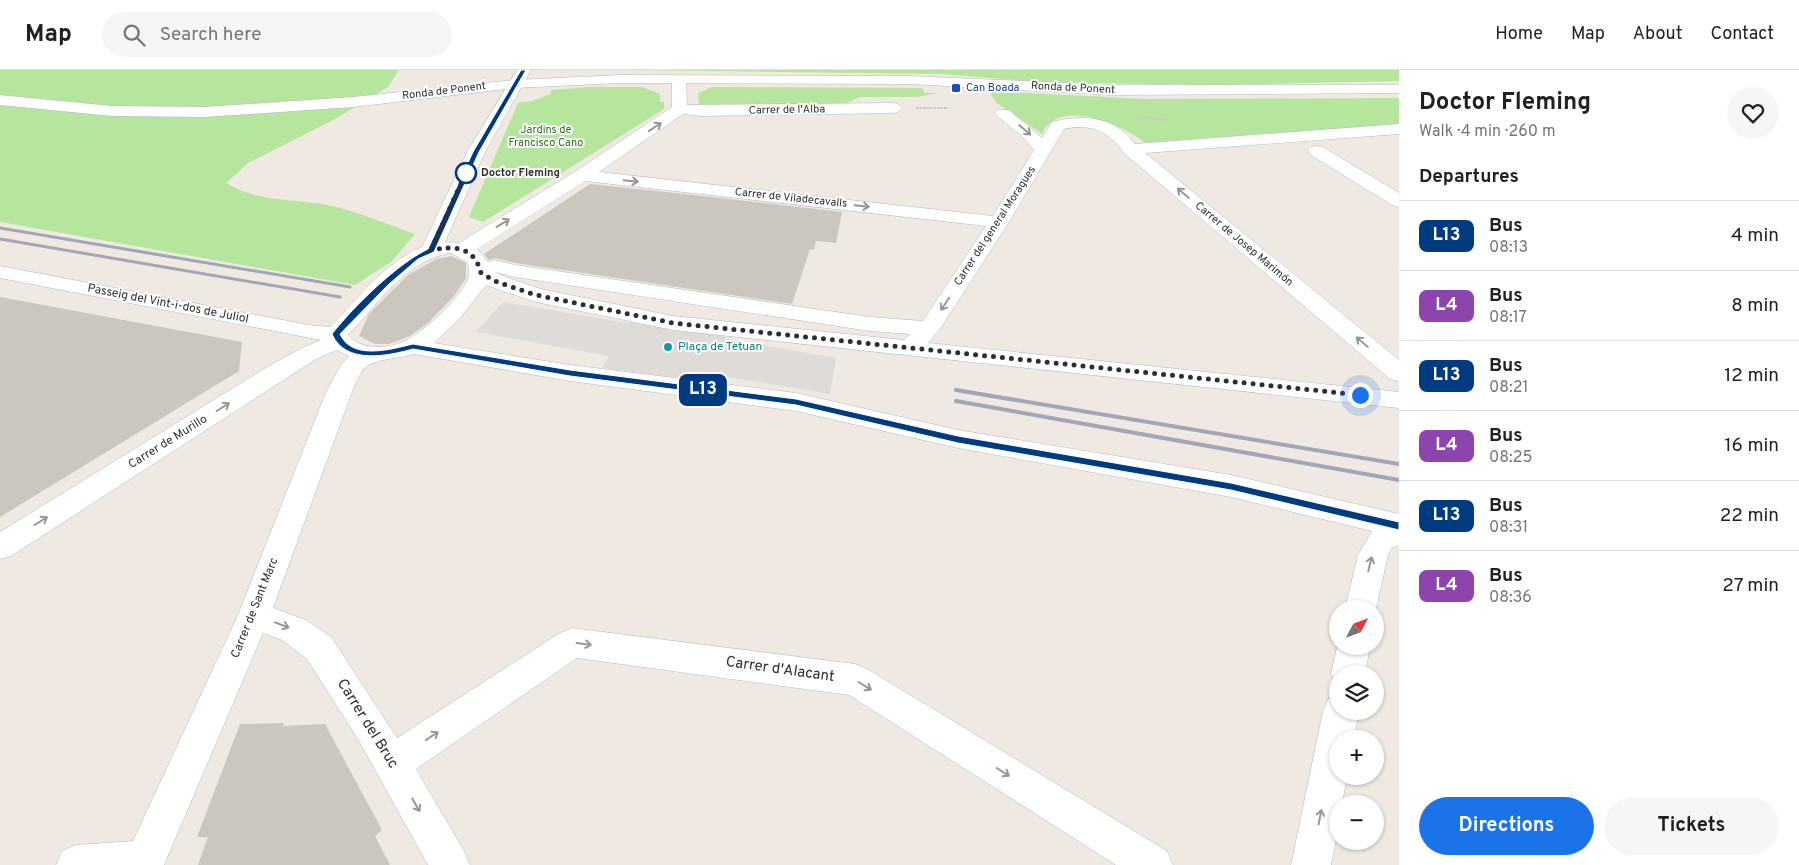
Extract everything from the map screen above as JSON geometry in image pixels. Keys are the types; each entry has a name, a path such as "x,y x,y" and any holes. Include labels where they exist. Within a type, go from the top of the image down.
{"street":[{"name":"Ronda de Ponent","path":"0,100 112,111 204,112 353,102 520,77 910,80 1116,90 1399,89"},
{"path":"431,250 476,152 520,77"},
{"path":"474,261 582,175 680,109 679,79"},
{"name":"Carrer de l'Alba","path":"680,109 701,111 894,108"},
{"path":"1003,113 1028,132 1044,150"},
{"name":"Carrer del general Moragues","path":"910,347 929,329 999,222 1058,125 1074,121 1088,122"},
{"name":"Carrer de Josep Marimón","path":"1088,122 1102,124 1124,138 1130,149 1399,373"},
{"path":"1130,149 1399,129"},
{"path":"1317,151 1399,201"},
{"name":"Carrer de Viladecavalls","path":"582,175 999,222"},
{"path":"474,261 477,283 442,324 413,346 390,353 368,354 352,349 338,337 385,283 416,257 431,250 451,247 474,261 497,282 536,295 673,323 1399,400"},
{"path":"474,261 515,270 870,324 929,329"},
{"name":"Passeig del Vint-i-dos de Juliol","path":"0,272 338,337"},
{"name":"Carrer de Murillo","path":"0,547 338,337"},
{"path":"413,346 570,373 796,402 958,439 1231,486 1399,526"},
{"name":"Carrer de Sant Marc","path":"144,862 254,614 339,392 354,365 368,354"},
{"path":"1363,600 1372,555 1381,540 1399,532"},
{"name":"Carrer del Bruc","path":"254,614 294,630 319,648 362,713 450,865"},
{"name":"Carrer d'Alacant","path":"392,763 572,642 855,680 1153,865"},
{"path":"1311,865 1339,720"},
{"path":"76,865 144,862"}],"green space":[{"path":"0,70 399,70 388,87 335,119 248,163 226,183 250,194 262,197 327,205 360,214 415,234 391,262 355,285 0,222"},
{"path":"629,70 1399,70 1399,81 1215,85 1040,82 942,74"},
{"name":"Jardins de Francisco Cano","path":"591,87 642,87 660,94 660,102 664,102 664,109 483,222 469,217 518,103 532,101 551,94 551,90"},
{"path":"712,87 922,88 925,93 938,93 917,97 860,97 845,104 699,105 698,93"},
{"path":"989,91 1145,99 1399,98 1399,126 1147,145 1124,129 1093,118 1077,116 1062,117 1050,123 1042,134 997,103"}],"shaded area":[{"name":"Plaça de Tetuan","path":"503,302 628,323 629,321 725,335 725,339 836,358 830,394 710,374 707,381 602,368 609,356 476,332"}],"building":[{"path":"590,184 842,212 836,243 816,241 814,250 810,249 792,304 515,263 495,258 489,260 484,254"},
{"path":"451,256 466,263 466,278 454,296 428,323 410,336 389,344 375,344 359,336 369,314 408,275 436,259"},
{"path":"0,297 242,342 239,371 0,517"},
{"path":"284,723 283,726 325,724 382,830 375,836 390,865 198,865 208,837 197,837 240,724"}],"railway":[{"path":"0,228 350,287"},
{"path":"0,239 340,297"},
{"path":"956,390 1399,464"},
{"path":"956,401 1399,480"}],"bus line":[{"name":"L13","path":"524,70 514,84 476,152 431,250 416,257 385,283 336,334 339,341 352,349 368,354 390,353 413,346 570,373 796,402 958,439 1231,486 1399,526"}],"place":[{"name":"Can Boada","path":"956,88"},
{"name":"Doctor Fleming","path":"466,173"},
{"name":"Plaça de Tetuan","path":"668,347"}],"route":[{"path":"466,173 469,166 431,250 451,247 462,250 471,254 478,261 481,273 497,282 536,295 673,323 1360,395"}]}
